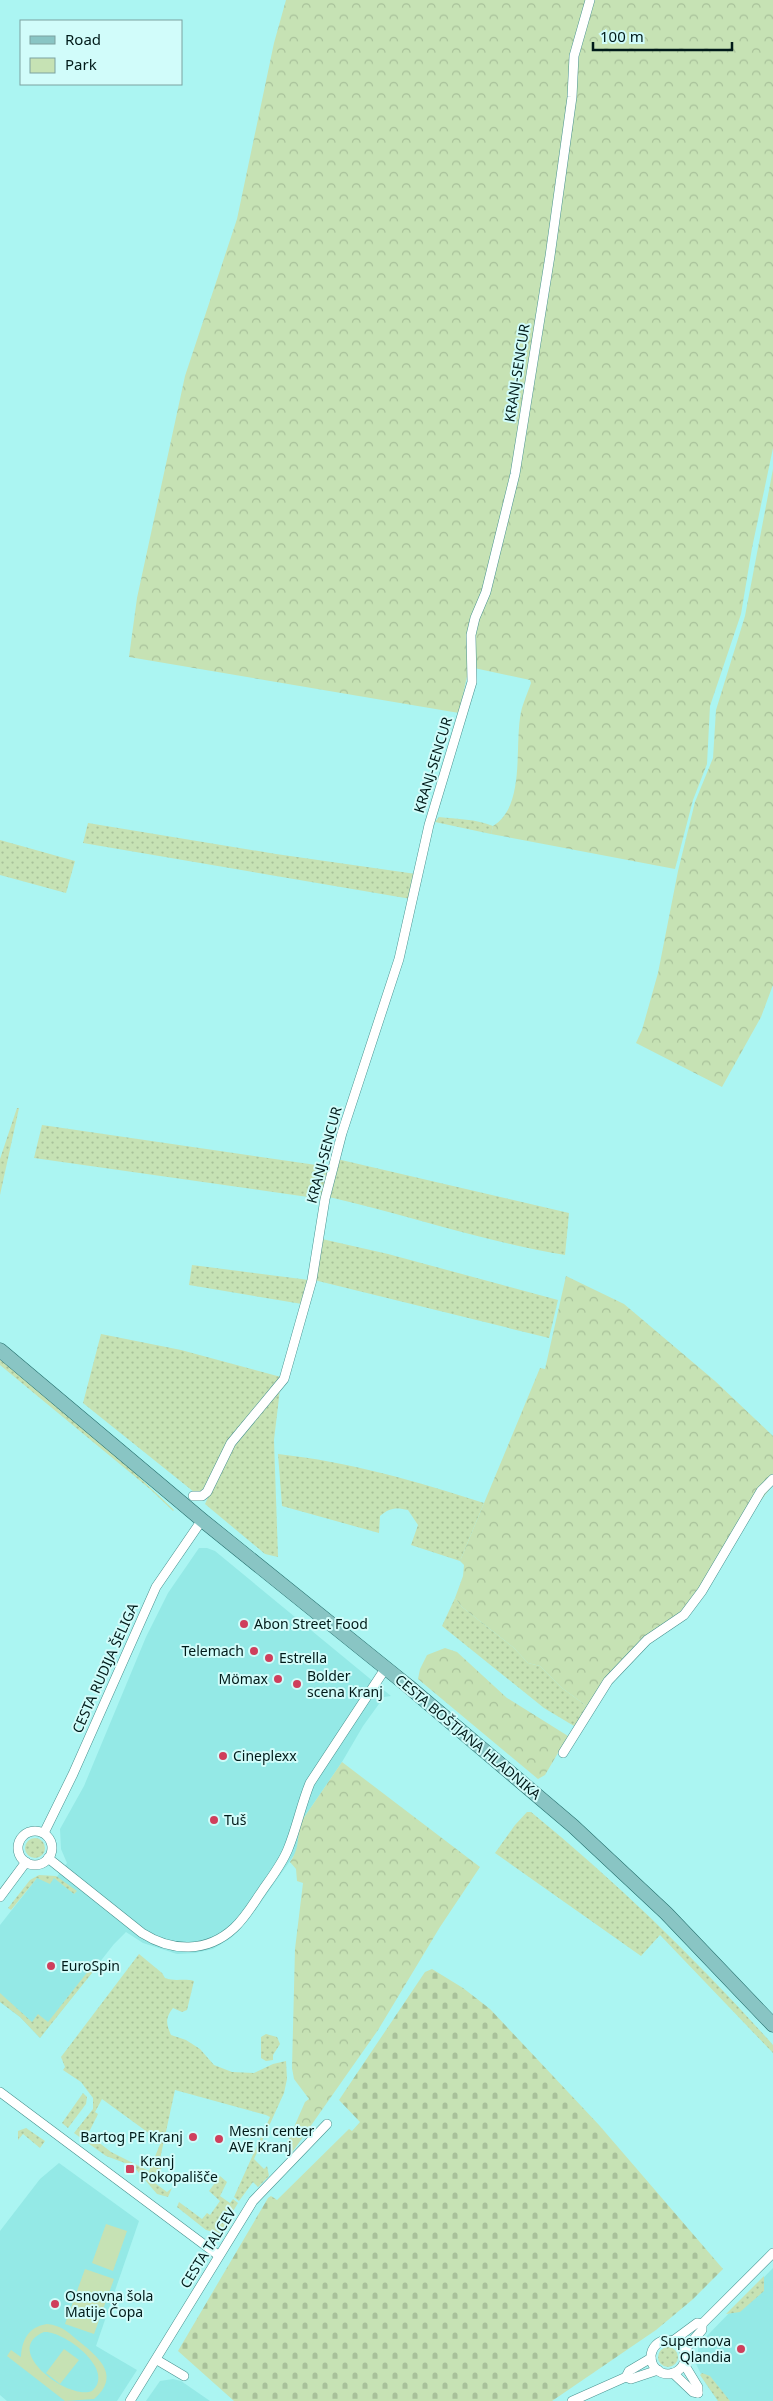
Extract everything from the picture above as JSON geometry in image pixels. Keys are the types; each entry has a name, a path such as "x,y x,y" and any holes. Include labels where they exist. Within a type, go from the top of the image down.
{"main road":[{"name":"CESTA BOŠTJANA HLADNIKA","path":"0,1350 202,1520 386,1669 573,1826 666,1913 773,2025"}],"street":[{"name":"KRANJ-SENCUR","path":"193,1496 202,1496 207,1492 231,1443 284,1379 312,1280 326,1199 342,1133 399,959 429,825 472,682 472,635 489,583 515,474 550,256 572,97 576,49 590,0"},
{"path":"563,1753 608,1682 647,1640 684,1615 702,1591 761,1491 773,1479"},
{"name":"CESTA RUDIJA ŠELIGA","path":"44,1833 73,1774 156,1586 202,1520"},
{"path":"48,1858 142,1933 157,1942 188,1949 223,1937 235,1928 246,1915 281,1862 288,1850 299,1811 310,1783 386,1669"},
{"path":"31,1831 44,1833 52,1844 48,1858 37,1865 26,1862 19,1852 20,1839 31,1831"},
{"path":"0,1897 26,1862"},
{"path":"0,2092 218,2255"},
{"name":"CESTA TALCEV","path":"130,2401 157,2360 218,2255 262,2190 326,2124"},
{"path":"651,2358 658,2370 664,2374 673,2373 684,2364 687,2347 702,2330 702,2324 773,2253"},
{"path":"674,2340 697,2323 702,2324"},
{"path":"572,2401 626,2377 629,2371 651,2358 654,2347 658,2343 669,2339 674,2340 682,2346 686,2354"},
{"path":"157,2360 184,2376"},
{"path":"684,2364 698,2387 698,2392 705,2401"},
{"path":"626,2377 631,2379 658,2370"},
{"path":"673,2373 693,2392 698,2392"}],"shaded area":[{"path":"199,1548 215,1551 391,1696 384,1697 363,1726 342,1762 303,1819 300,1826 297,1851 249,1919 231,1938 213,1949 177,1954 143,1943 126,1932 114,1944 40,2038 20,2017 0,2002 0,1925 37,1878 56,1878 67,1863 61,1849 60,1829 84,1786 146,1637 168,1593"},
{"name":"Osnovna šola Matije Čopa","path":"59,2163 139,2221 96,2346 137,2370 117,2401 7,2401 0,2395 0,2231 40,2179"},
{"name":"Supernova Qlandia","path":"773,2268 773,2401 718,2401 706,2384 696,2364 699,2344"},
{"path":"173,2379 181,2381 210,2401 146,2401 160,2381"}],"green space":[{"path":"286,0 773,0 773,448 752,548 741,614 710,706 707,764 693,800 675,869 491,834 493,826 503,817 510,805 515,790 519,726 524,701 531,683 530,680 474,668 468,672 459,713 129,657 137,598 185,376 237,219 274,43"},
{"path":"773,469 773,985 761,1017 722,1087 636,1043 642,1030 658,973 678,871 695,802 713,758 716,710 745,616"},
{"path":"439,817 473,821 493,826 491,834 435,822"},
{"path":"88,823 276,854 416,874 411,899 83,843"},
{"path":"0,840 75,861 66,893 0,875"},
{"path":"17,1108 19,1108 0,1195 0,1159"},
{"path":"42,1125 330,1167 322,1199 34,1158"},
{"path":"337,1159 569,1213 565,1255 476,1236 329,1197"},
{"path":"322,1239 388,1254 558,1300 549,1338 314,1280"},
{"path":"192,1265 309,1280 302,1304 189,1285"},
{"path":"566,1276 624,1304 715,1381 773,1436 773,1485 755,1508 705,1594 649,1641 588,1707 562,1688 540,1666 528,1663 514,1648 462,1607 455,1598 463,1576 464,1565 460,1561 540,1368 545,1369"},
{"path":"101,1334 181,1350 281,1377 244,1421 206,1489 202,1492 194,1492 83,1403"},
{"path":"0,1358 100,1440 174,1510 0,1365"},
{"path":"280,1389 274,1440 278,1557 265,1554 205,1504 227,1455"},
{"path":"278,1454 357,1467 484,1503 460,1561 411,1545 418,1525 408,1510 393,1509 383,1513 380,1516 379,1533 282,1506"},
{"path":"455,1598 462,1607 514,1648 528,1663 540,1666 562,1688 588,1707 574,1726 544,1708 442,1626"},
{"path":"445,1648 457,1652 507,1698 568,1736 545,1775 538,1779 418,1679 420,1669 427,1655"},
{"path":"342,1762 480,1867 440,1927 378,2030 291,2154 284,2150 305,2102 309,2099 294,2079 292,2068 295,1949 303,1883 297,1881 296,1869 290,1862 296,1850 303,1819"},
{"path":"527,1812 531,1812 563,1839 657,1924 773,2045 773,2053 660,1935 641,1956 495,1853"},
{"path":"35,1838 42,1841 45,1848 42,1855 35,1858 28,1855 25,1848 28,1841"},
{"path":"39,1875 56,1876 77,1891 74,1894 54,1878 50,1884 37,1878 11,1910 8,1908 30,1880"},
{"path":"139,1954 162,1973 165,1978 194,1981 187,2010 182,2012 173,2008 169,2015 167,2024 171,2035 186,2040 200,2049 214,2065 232,2072 254,2073 273,2064 286,2061 287,2079 284,2093 254,2159 264,2169 267,2166 269,2176 258,2187 253,2182 239,2201 234,2197 270,2117 175,2090 160,2159 165,2163 157,2175 159,2177 155,2183 167,2192 172,2188 168,2197 157,2194 133,2166 106,2156 74,2133 93,2109 93,2098 81,2082 63,2070 65,2067 61,2057","holes":["102,2099 161,2142 149,2171 111,2152 88,2134 98,2114 95,2112"]},
{"path":"93,1965 96,1968 40,2038 20,2017 0,2002 0,1993 32,2022 38,2014 48,2022"},
{"path":"432,1969 463,1988 490,2009 599,2125 723,2269 692,2300 656,2330 552,2401 234,2401 178,2351 268,2198 271,2196 277,2200 349,2129 352,2131 360,2122 339,2100 425,1972"},
{"path":"266,2034 277,2037 280,2044 273,2055 273,2060 266,2061 261,2058 261,2037"},
{"path":"83,2093 87,2097 86,2104 68,2128 62,2123"},
{"path":"26,2128 45,2141 40,2148 23,2134 18,2140 18,2131"},
{"path":"220,2176 227,2182 220,2196 230,2203 233,2199 238,2203 229,2218 231,2220 222,2234 206,2230 177,2207 179,2202 202,2219 207,2213 210,2215 220,2201 209,2191"},
{"path":"106,2224 127,2231 113,2271 92,2263"},
{"path":"85,2269 114,2279 94,2334 65,2324"},
{"path":"764,2276 764,2291 740,2312 726,2314"},
{"path":"47,2324 66,2330 101,2362 107,2376 106,2383 102,2391 94,2399 65,2401 7,2356 11,2350 21,2357 27,2335 40,2326","holes":["44,2332 53,2333 74,2344 93,2363 98,2373 98,2382 92,2391 82,2392 69,2389 43,2372 34,2361 30,2350 32,2340"]},
{"path":"668,2347 675,2350 678,2357 675,2364 668,2367 661,2364 658,2357 661,2350"},
{"path":"64,2349 79,2360 60,2384 46,2373"},
{"path":"702,2373 710,2376 730,2401 718,2401 700,2375"}],"place":[{"name":"Abon Street Food","path":"244,1624"},
{"name":"Telemach","path":"254,1651"},
{"name":"Estrella","path":"269,1658"},
{"name":"Mömax","path":"278,1679"},
{"name":"Bolder scena Kranj","path":"297,1684"},
{"name":"Cineplexx","path":"223,1756"},
{"name":"Tuš","path":"214,1820"},
{"name":"EuroSpin","path":"51,1966"},
{"name":"Bartog PE Kranj","path":"193,2137"},
{"name":"Mesni center AVE Kranj","path":"219,2139"},
{"name":"Kranj Pokopališče","path":"130,2169"},
{"name":"Osnovna šola Matije Čopa","path":"55,2304"},
{"name":"Supernova Qlandia","path":"741,2349"}]}
